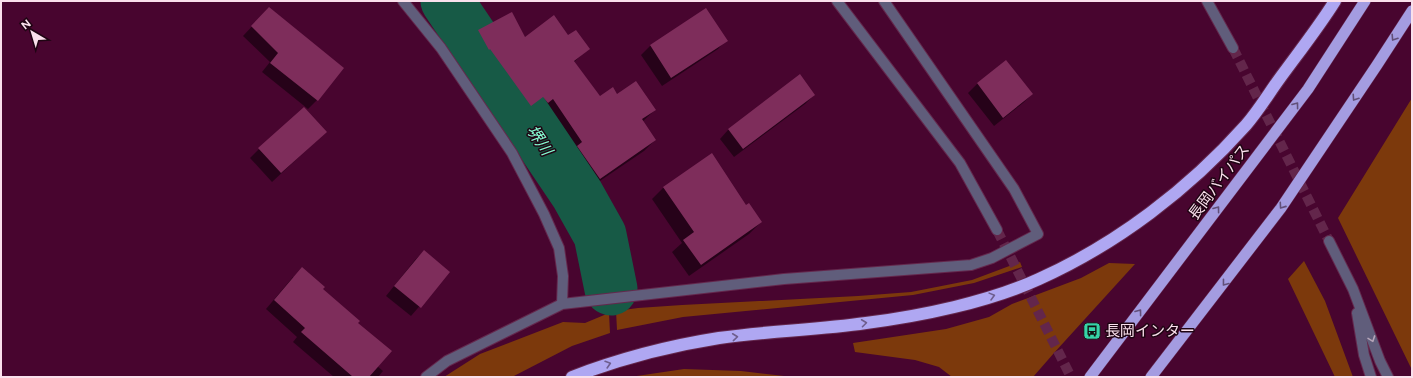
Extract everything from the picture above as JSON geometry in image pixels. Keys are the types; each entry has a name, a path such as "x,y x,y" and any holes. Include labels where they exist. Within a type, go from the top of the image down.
{"highway":[{"path":"572,377 601,366 642,354 720,338 866,323 912,316 957,306 999,294 1038,280 1102,246 1135,224 1167,200 1219,153 1247,123 1321,23 1334,1"},
{"name":"長岡バイパス","path":"1090,377 1308,88 1365,1"},
{"path":"1151,377 1281,208 1377,66 1412,10"}],"street":[{"path":"403,1 441,48 512,153 544,214 559,248 563,276 562,304"},
{"path":"426,377 446,361 562,304 784,279 971,265 992,258 1038,234 1014,189 884,1"},
{"path":"1207,1 1233,48"},
{"path":"838,2 960,163 997,230"},
{"path":"1330,241 1353,289 1388,377"},
{"path":"1353,289 1364,355 1371,377"}],"shaded area":[{"path":"1412,98 1412,370 1338,218"},
{"path":"1304,261 1325,301 1353,377 1335,377 1288,279"},
{"path":"1020,262 1022,267 974,283 913,295 683,317 617,330 616,311 682,305 911,292 972,280"},
{"path":"1109,263 1135,264 1033,377 952,377 939,367 915,360 855,352 853,343 946,329 989,317 1012,304 1081,278"},
{"path":"609,313 610,333 572,346 512,377 444,377 480,354 563,322 585,323"},
{"path":"684,369 741,371 793,377 630,377"}],"building":[{"path":"269,7 344,68 318,101 270,63 278,53 251,26"},
{"path":"706,8 728,41 671,78 650,45"},
{"path":"512,12 525,37 554,15 568,35 576,30 590,49 574,61 600,96 613,87 617,94 636,81 656,110 642,119 656,140 600,179 577,146 582,142 553,99 548,103 543,97 531,106 490,49 489,50 478,30"},
{"path":"1006,60 1033,94 1003,118 977,83"},
{"path":"800,74 815,95 743,149 728,129"},
{"path":"304,107 327,132 281,173 258,148"},
{"path":"712,153 746,205 749,203 762,222 701,265 683,240 694,232 663,187"},
{"path":"424,250 450,272 421,308 394,286"},
{"path":"302,267 325,287 323,289 360,321 358,323 392,351 369,377 353,377 301,332 305,328 274,300"}],"waterway":[{"name":"堺川","path":"447,1 577,194 600,235 611,289"}],"tunnel":[{"path":"1233,48 1329,241"},
{"path":"997,230 1071,377"}],"place":[{"name":"長岡インター","path":"1092,331"}]}
